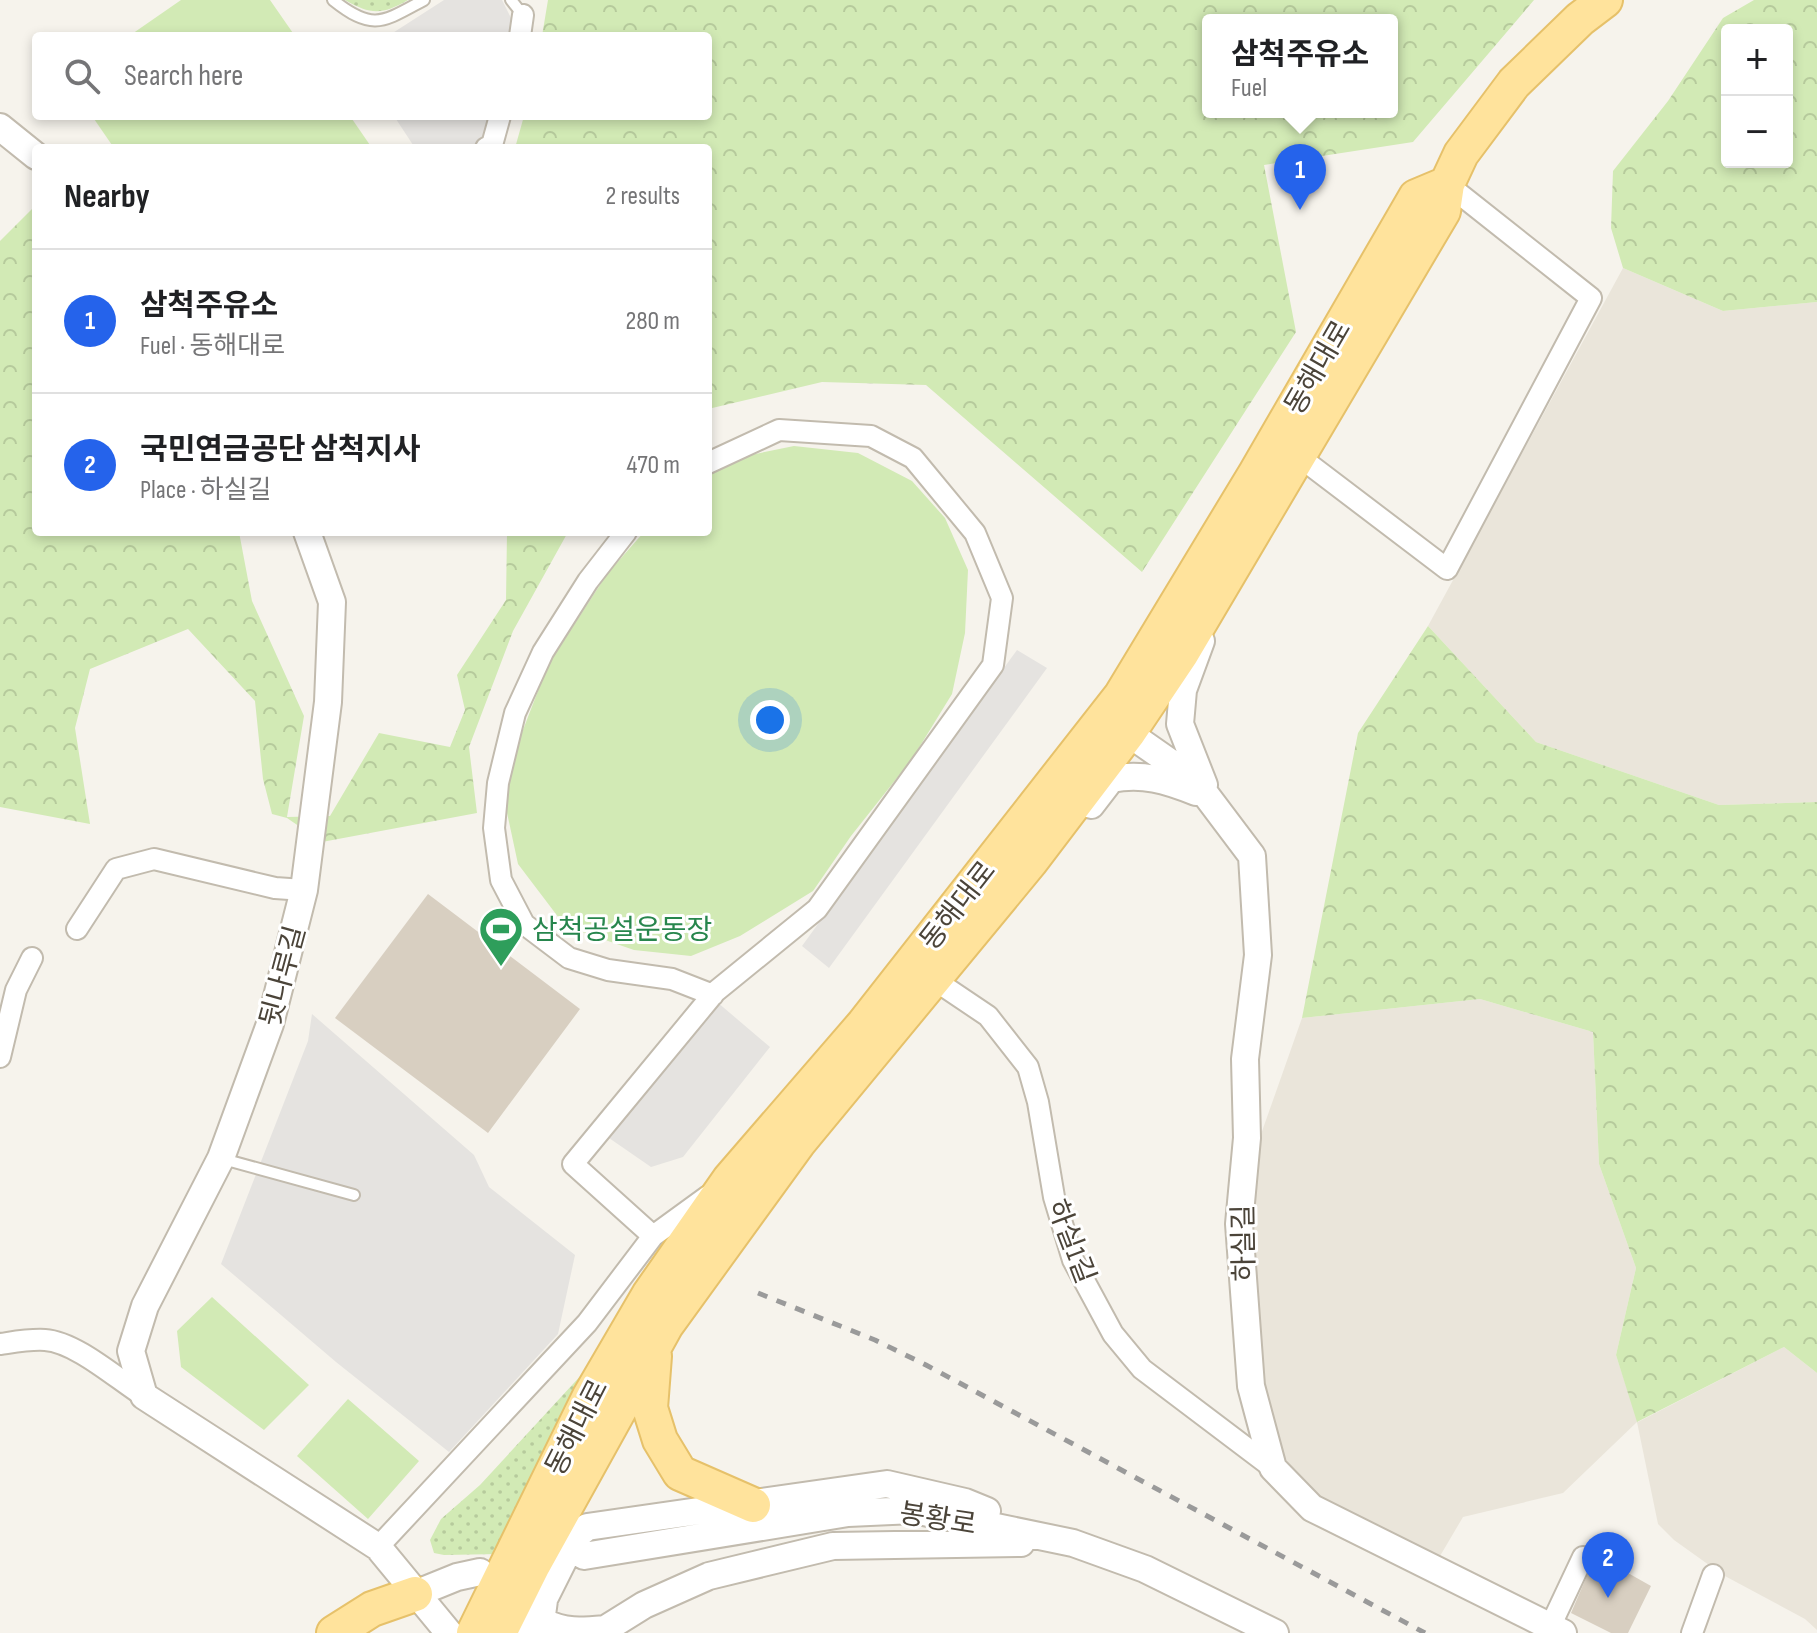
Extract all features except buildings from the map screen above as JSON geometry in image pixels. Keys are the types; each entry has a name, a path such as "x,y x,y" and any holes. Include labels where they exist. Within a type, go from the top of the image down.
{"main road":[{"name":"동해대로","path":"474,1633 590,1396 649,1295 730,1179 1181,654 1443,211 1447,184 1461,154 1514,83 1580,19 1605,0"},
{"name":"동해대로","path":"499,1633 533,1565 666,1325 798,1143 1030,862 1117,726 1248,487 1416,197 1447,184"},
{"path":"654,1346 650,1408 660,1440 680,1473 753,1505"},
{"path":"334,1633 372,1609 415,1594"},
{"path":"349,1633 415,1594"}],"street":[{"path":"520,5 520,32"},
{"path":"492,144 499,120"},
{"path":"0,127 32,153"},
{"path":"1297,455 1447,569 1591,298 1447,184"},
{"path":"653,1236 573,1164 713,995 817,909 827,896 993,665 1002,598 975,533 913,458 871,436 779,430 712,461"},
{"name":"뒷나루길","path":"144,1396 131,1351 145,1306 221,1158 270,1024 304,890 328,702 332,602 308,536"},
{"path":"623,536 588,581 543,652 515,713 497,798 494,828 501,880 524,924 569,958 608,970 672,979 713,995"},
{"path":"1209,796 1180,724 1183,690 1205,629 1235,579 1249,537"},
{"name":"하실길","path":"1117,726 1194,779 1252,856 1258,955 1245,1059 1247,1138 1239,1224 1251,1386 1273,1468 1312,1508 1556,1630"},
{"path":"1030,862 1088,809 1111,779 1134,775 1163,779 1209,796"},
{"path":"77,929 116,869 154,859 275,888 304,890"},
{"path":"0,1057 16,990 32,958"},
{"name":"하실1길","path":"933,979 988,1016 1028,1067 1038,1102 1054,1197 1073,1260 1113,1334 1142,1369 1273,1468"},
{"path":"378,1547 587,1323 653,1236 730,1179"},
{"path":"3,1341 47,1340 95,1360 109,1373 378,1547 449,1633"},
{"path":"527,1633 575,1537 587,1527 887,1484 965,1502 1073,1543"},
{"name":"봉황로","path":"584,1556 848,1513 914,1510 1073,1543 1145,1569 1275,1633"},
{"path":"544,1600 544,1622 554,1628 572,1632 610,1632 736,1570 833,1546 1073,1543"},
{"path":"1556,1630 1583,1557"},
{"path":"415,1594 457,1577 480,1572"},
{"path":"1692,1633 1713,1575"}],"lane":[{"path":"333,0 354,17 372,21 390,18 424,0"},
{"path":"221,1158 354,1195"}],"shaded area":[{"path":"444,0 502,0 515,26 514,32 394,32"},
{"path":"397,120 493,120 489,138 481,144 412,144"},
{"path":"1623,268 1723,311 1817,302 1817,802 1719,805 1536,742 1428,626"},
{"path":"1017,650 1047,668 829,968 802,946"},
{"path":"1480,999 1593,1032 1599,1164 1636,1268 1616,1355 1638,1422 1784,1347 1817,1373 1817,1630 1805,1619 1723,1575 1674,1540 1658,1524 1637,1422 1563,1493 1463,1517 1440,1556 1317,1497 1285,1458 1263,1391 1253,1231 1260,1137 1302,1018"},
{"path":"717,1002 770,1047 683,1157 651,1167 609,1138"},
{"path":"312,1014 474,1155 489,1187 575,1255 558,1334 449,1452 336,1362 221,1264 308,1041"}],"green space":[{"path":"181,0 270,0 292,32 135,32"},
{"path":"345,0 408,0 383,11 370,11"},
{"path":"548,0 1534,0 1413,142 1264,165 1296,332 1142,572 926,385 822,382 712,408 712,144 516,144 523,120 712,120 712,32 543,32"},
{"path":"1754,0 1817,0 1817,302 1723,311 1623,268 1611,228 1613,171 1668,101 1723,18"},
{"path":"95,120 353,120 369,144 111,144"},
{"path":"32,209 32,536 240,536 252,601 304,716 287,817 330,816 379,733 450,747 465,710 457,675 506,600 507,536 566,536 513,631 469,747 477,813 322,842 287,818 272,814 263,779 255,701 188,629 90,669 75,728 90,824 0,807 0,241"},
{"path":"794,446 858,453 912,481 945,518 968,570 965,633 952,694 912,759 851,836 813,891 740,936 691,956 634,950 565,926 518,864 503,794 516,748 548,665 607,574 640,536 712,536 712,472 731,459"},
{"path":"1428,626 1536,742 1719,805 1817,802 1817,1373 1784,1347 1637,1422 1616,1355 1636,1268 1599,1164 1593,1032 1480,999 1302,1018 1358,733"},
{"path":"212,1297 309,1385 264,1430 181,1367 177,1331"},
{"path":"608,1346 500,1554 434,1553 430,1540 441,1519 480,1485"},
{"path":"348,1399 419,1461 368,1519 297,1456"}],"railway":[{"path":"758,1293 875,1340 926,1365 1425,1633"}],"place":[{"name":"삼척주유소","path":"1300,210"},
{"name":"삼척공설운동장","path":"501,968"},
{"name":"국민연금공단 삼척지사","path":"1608,1598"}]}
